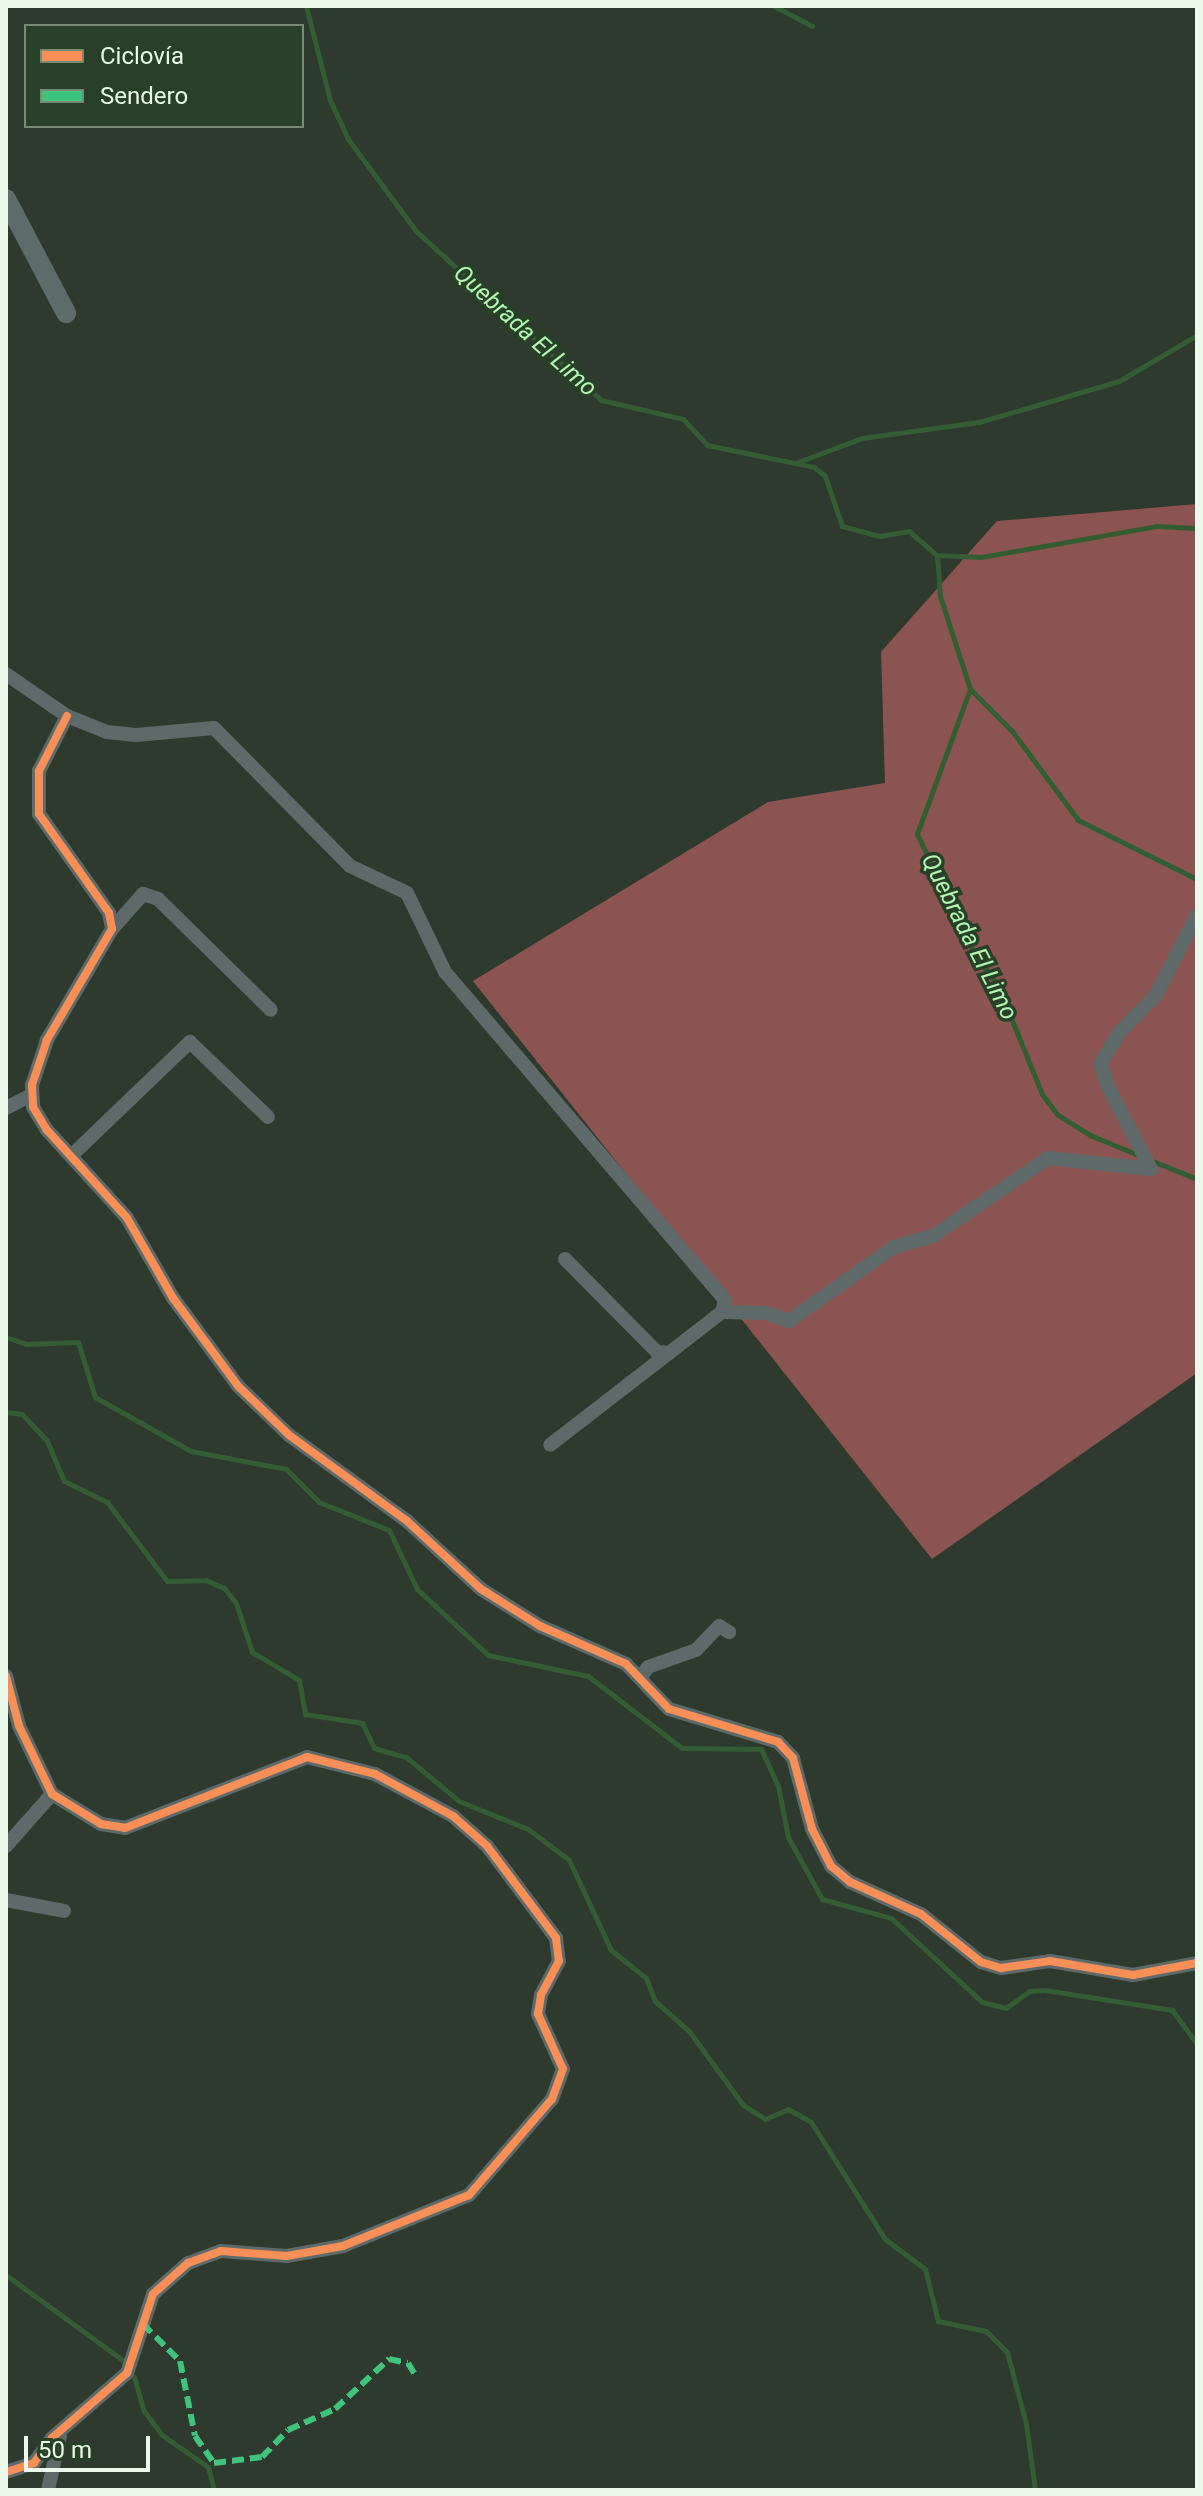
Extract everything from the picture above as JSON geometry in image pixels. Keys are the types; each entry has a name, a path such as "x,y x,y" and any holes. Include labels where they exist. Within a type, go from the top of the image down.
{"street":[{"path":"6,199 66,313"},
{"path":"6,674 67,716 122,735 214,728 350,866 407,893 445,972 725,1300 722,1312 550,1445"},
{"path":"67,716 39,771 39,814 109,913 112,929"},
{"path":"271,1010 158,899 143,894 112,929 47,1040 31,1095 39,1118 127,1218 173,1298 225,1370 289,1435 407,1521 465,1578 540,1626 616,1658 641,1677 669,1709 762,1735 789,1751 804,1784 812,1829 831,1866 850,1882 921,1914 981,1962 1001,1968 1050,1961 1133,1975 1197,1963"},
{"path":"722,1312 766,1313 789,1321 894,1247 933,1236 1048,1158 1151,1169 1107,1085 1101,1063 1113,1040 1156,995 1197,915"},
{"path":"71,1156 190,1042 268,1117"},
{"path":"6,1108 31,1095"},
{"path":"565,1259 657,1352 669,1353"},
{"path":"641,1677 648,1667 696,1650 719,1626 729,1632"},
{"path":"6,1676 19,1726 52,1794 101,1824 125,1828 307,1757 345,1763 433,1802 487,1846 556,1938 559,1961 541,1995 538,2014 563,2069 559,2088 540,2116 469,2195 343,2246 287,2256 221,2251 188,2263 153,2294 127,2373 63,2428 34,2463 6,2472"},
{"path":"6,1846 52,1794"},
{"path":"6,1900 64,1911"},
{"path":"48,2490 63,2428"}],"shaded area":[{"path":"1197,504 1197,1373 932,1559 473,981 768,802 885,783 881,652 997,521"}],"waterway":[{"name":"Quebrada El Limo","path":"306,6 330,100 348,139 416,231 601,400 683,419 707,445 814,467 825,476 842,526 879,536 909,531 937,555 940,596 970,689 917,834 973,951 998,986 1042,1094 1058,1115 1090,1135 1141,1156"},
{"path":"774,6 812,26"},
{"path":"798,462 862,438 979,422 1119,381 1197,335"},
{"path":"937,555 981,557 1156,526 1197,528"},
{"path":"970,689 1012,731 1078,820 1197,879"},
{"name":"Quebrada El Limo","path":"1150,1160 1197,1179"},
{"path":"6,1337 26,1344 78,1342 95,1397 191,1451 286,1469 319,1502 389,1530 417,1589 488,1655 588,1676 682,1748 761,1749 778,1786 788,1837 822,1899 891,1918 982,2002 1006,2008 1029,1991 1045,1990 1172,2010 1197,2044"},
{"path":"6,1412 22,1414 47,1441 64,1481 107,1502 167,1581 206,1580 224,1588 236,1603 252,1652 299,1680 305,1714 362,1723 374,1748 406,1757 459,1801 528,1829 569,1860 611,1950 646,1978 655,2001 689,2031 743,2105 765,2119 788,2109 811,2122 885,2239 925,2269 938,2321 986,2331 1007,2352 1026,2424 1035,2490"},
{"path":"6,2275 124,2361"},
{"path":"134,2377 144,2411 162,2435 208,2467 214,2490"}],"marked path":[{"path":"143,2324 180,2361 195,2436 214,2463 262,2457 288,2430 335,2409 389,2359 408,2363 417,2378"}],"cycle path":[{"path":"67,716 39,771 39,814 109,913 112,929 47,1040 32,1085 33,1107 47,1130 127,1218 173,1298 238,1386 289,1435 407,1521 481,1589 540,1626 626,1664 669,1709 778,1742 793,1758 812,1829 831,1866 850,1882 921,1914 981,1962 1001,1968 1050,1961 1133,1975 1197,1963"},
{"path":"6,1676 19,1726 52,1794 101,1824 125,1828 307,1757 375,1774 453,1816 487,1846 556,1938 559,1961 541,1995 538,2014 563,2069 552,2099 469,2195 343,2246 287,2256 221,2251 188,2263 153,2294 127,2373 52,2438 34,2463 6,2472"}]}
